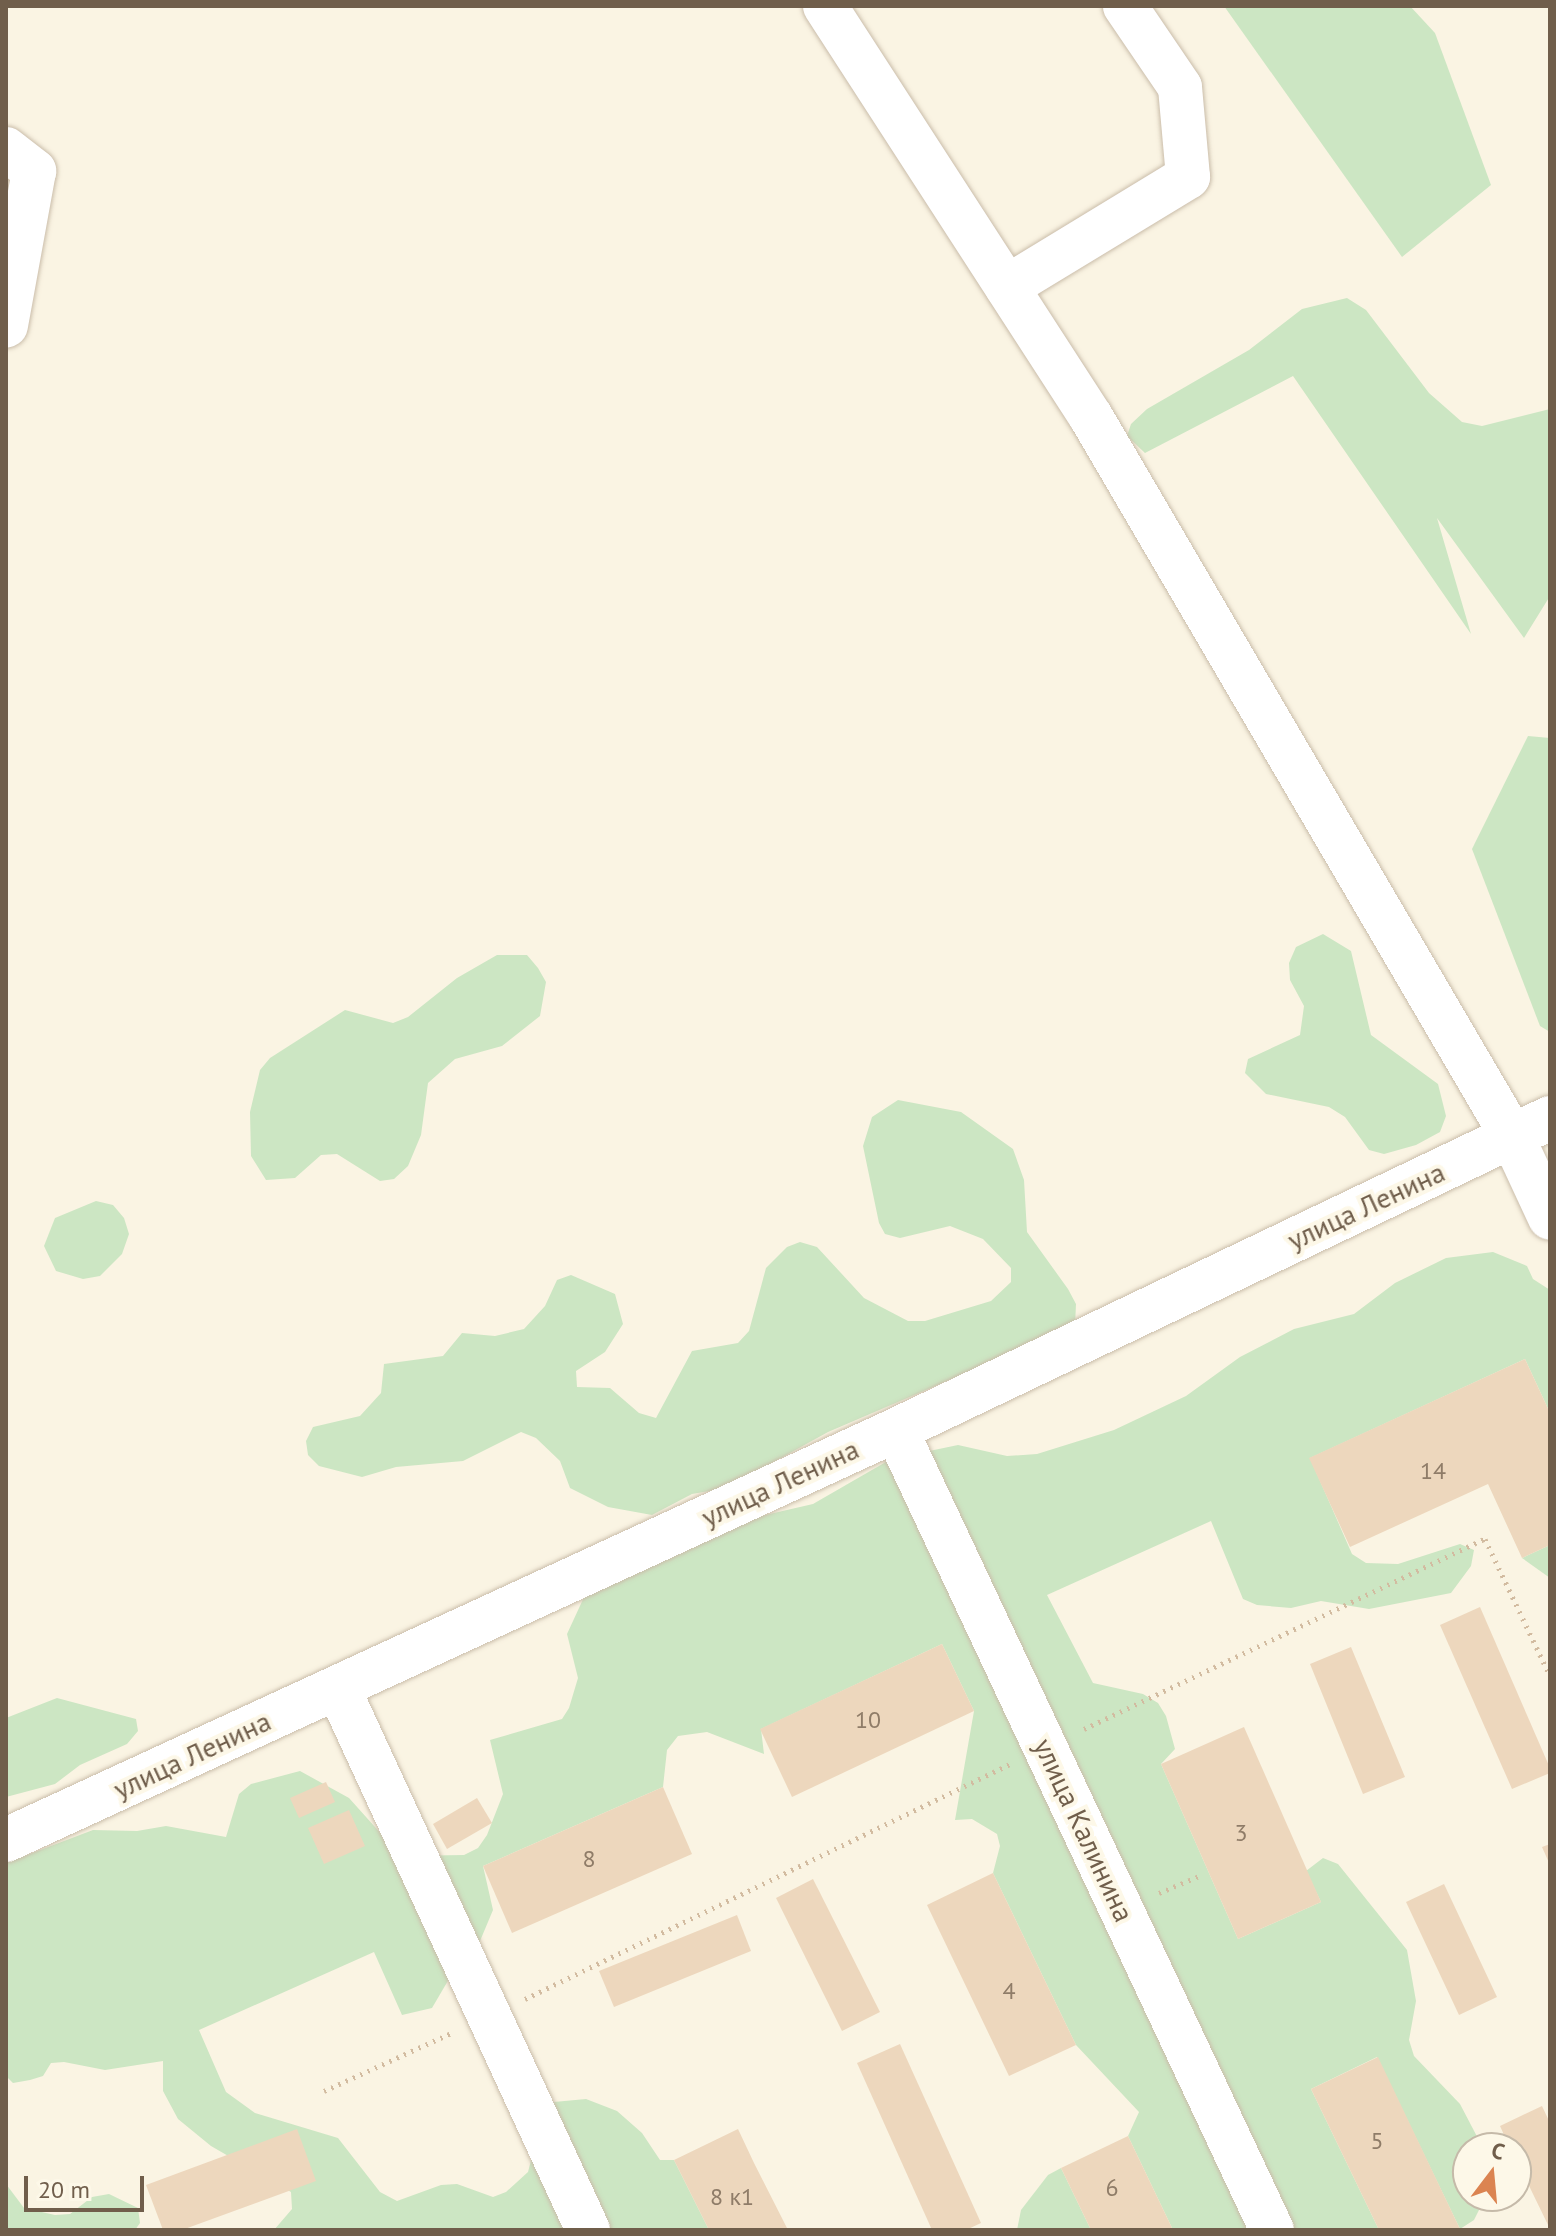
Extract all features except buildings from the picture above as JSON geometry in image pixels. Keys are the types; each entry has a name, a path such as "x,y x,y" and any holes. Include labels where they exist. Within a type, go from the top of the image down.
{"street":[{"path":"825,6 1091,417 1531,1127 1550,1218"},
{"path":"1007,287 1188,177 1180,87 1125,6"},
{"path":"6,149 34,171 6,325"},
{"name":"улица Ленина","path":"6,1840 896,1430 1531,1127"},
{"name":"улица Калинина","path":"896,1430 1272,2230"},
{"path":"338,1688 588,2230"}],"path":[{"path":"324,2091 489,2016 1045,1747 1485,1539 1550,1676"}],"green space":[{"path":"1224,6 1410,6 1435,33 1491,185 1402,257"},
{"path":"1347,298 1366,310 1429,393 1462,422 1482,426 1550,409 1550,596 1524,638 1437,518 1471,634 1293,376 1145,453 1127,436 1131,424 1147,409 1249,350 1302,309"},
{"path":"1528,736 1550,738 1550,1032 1540,1026 1472,849"},
{"path":"1323,934 1351,951 1371,1035 1438,1084 1446,1116 1440,1132 1416,1145 1384,1154 1369,1150 1345,1117 1329,1107 1266,1094 1245,1073 1248,1059 1300,1035 1304,1006 1290,980 1289,963 1296,947"},
{"path":"497,955 527,955 538,968 546,982 540,1016 502,1046 455,1059 428,1083 421,1135 408,1166 394,1179 380,1181 337,1154 321,1155 295,1178 266,1180 251,1156 250,1112 260,1070 270,1058 345,1010 393,1023 408,1017 457,978"},
{"path":"898,1100 961,1112 1013,1149 1024,1180 1027,1232 1076,1304 1075,1326 828,1432 727,1488 692,1494 652,1515 608,1507 570,1488 560,1461 536,1438 521,1432 463,1461 396,1467 362,1477 319,1466 308,1455 306,1441 313,1427 360,1416 381,1393 384,1364 443,1356 462,1333 495,1336 524,1329 545,1306 557,1280 571,1275 615,1294 623,1324 605,1352 576,1371 577,1387 610,1388 639,1413 656,1418 692,1351 738,1343 749,1331 766,1268 787,1247 800,1242 817,1247 864,1298 908,1321 925,1321 991,1301 1011,1282 1011,1268 983,1239 950,1226 900,1238 885,1234 879,1223 863,1146 872,1117"},
{"path":"96,1201 113,1205 124,1218 129,1234 122,1254 100,1276 83,1279 56,1271 44,1246 55,1218"},
{"path":"1493,1252 1527,1266 1533,1279 1550,1290 1550,1413 1525,1359 1310,1458 1352,1554 1366,1563 1398,1564 1460,1544 1474,1550 1471,1566 1451,1593 1369,1609 1321,1601 1291,1608 1257,1605 1243,1599 1211,1521 1047,1595 1093,1683 1143,1694 1158,1703 1166,1716 1175,1749 1161,1764 1238,1939 1321,1902 1306,1871 1323,1858 1338,1864 1407,1950 1416,2001 1409,2040 1414,2056 1460,2104 1475,2132 1452,2132 1452,2212 1478,2212 1474,2220 1460,2229 1377,2057 1311,2089 1379,2230 1173,2230 1128,2136 1139,2112 1076,2045 993,1873 1000,1846 997,1834 972,1819 955,1820 974,1711 942,1644 761,1729 764,1754 707,1732 678,1736 667,1750 663,1787 483,1866 493,1910 480,1941 466,1950 432,2008 402,2015 374,1952 199,2030 226,2092 255,2113 338,2138 380,2192 397,2201 441,2185 457,2184 493,2197 506,2192 528,2172 543,2114 554,2102 586,2099 617,2111 642,2133 660,2160 674,2160 709,2230 274,2230 292,2209 291,2192 211,2146 178,2119 163,2091 163,2061 105,2070 64,2062 51,2063 43,2076 30,2080 13,2083 6,2076 6,1863 93,1830 137,1831 166,1826 226,1837 239,1794 251,1784 300,1771 349,1798 401,1856 464,1855 478,1848 487,1835 503,1794 490,1740 562,1719 569,1708 578,1678 567,1634 585,1595 752,1518 813,1504 891,1459 958,1445 1007,1456 1037,1454 1114,1430 1186,1396 1240,1357 1294,1329 1354,1314 1395,1283 1446,1258"},
{"path":"1550,1545 1550,1578 1522,1558"},
{"path":"57,1698 136,1719 138,1731 127,1744 80,1765 55,1784 6,1797 6,1718"},
{"path":"1061,2168 1091,2230 1017,2230 1021,2210 1048,2175"},
{"path":"6,2184 24,2208 55,2215 70,2214 92,2197 109,2194 138,2208 140,2223 135,2230 6,2230"}]}
